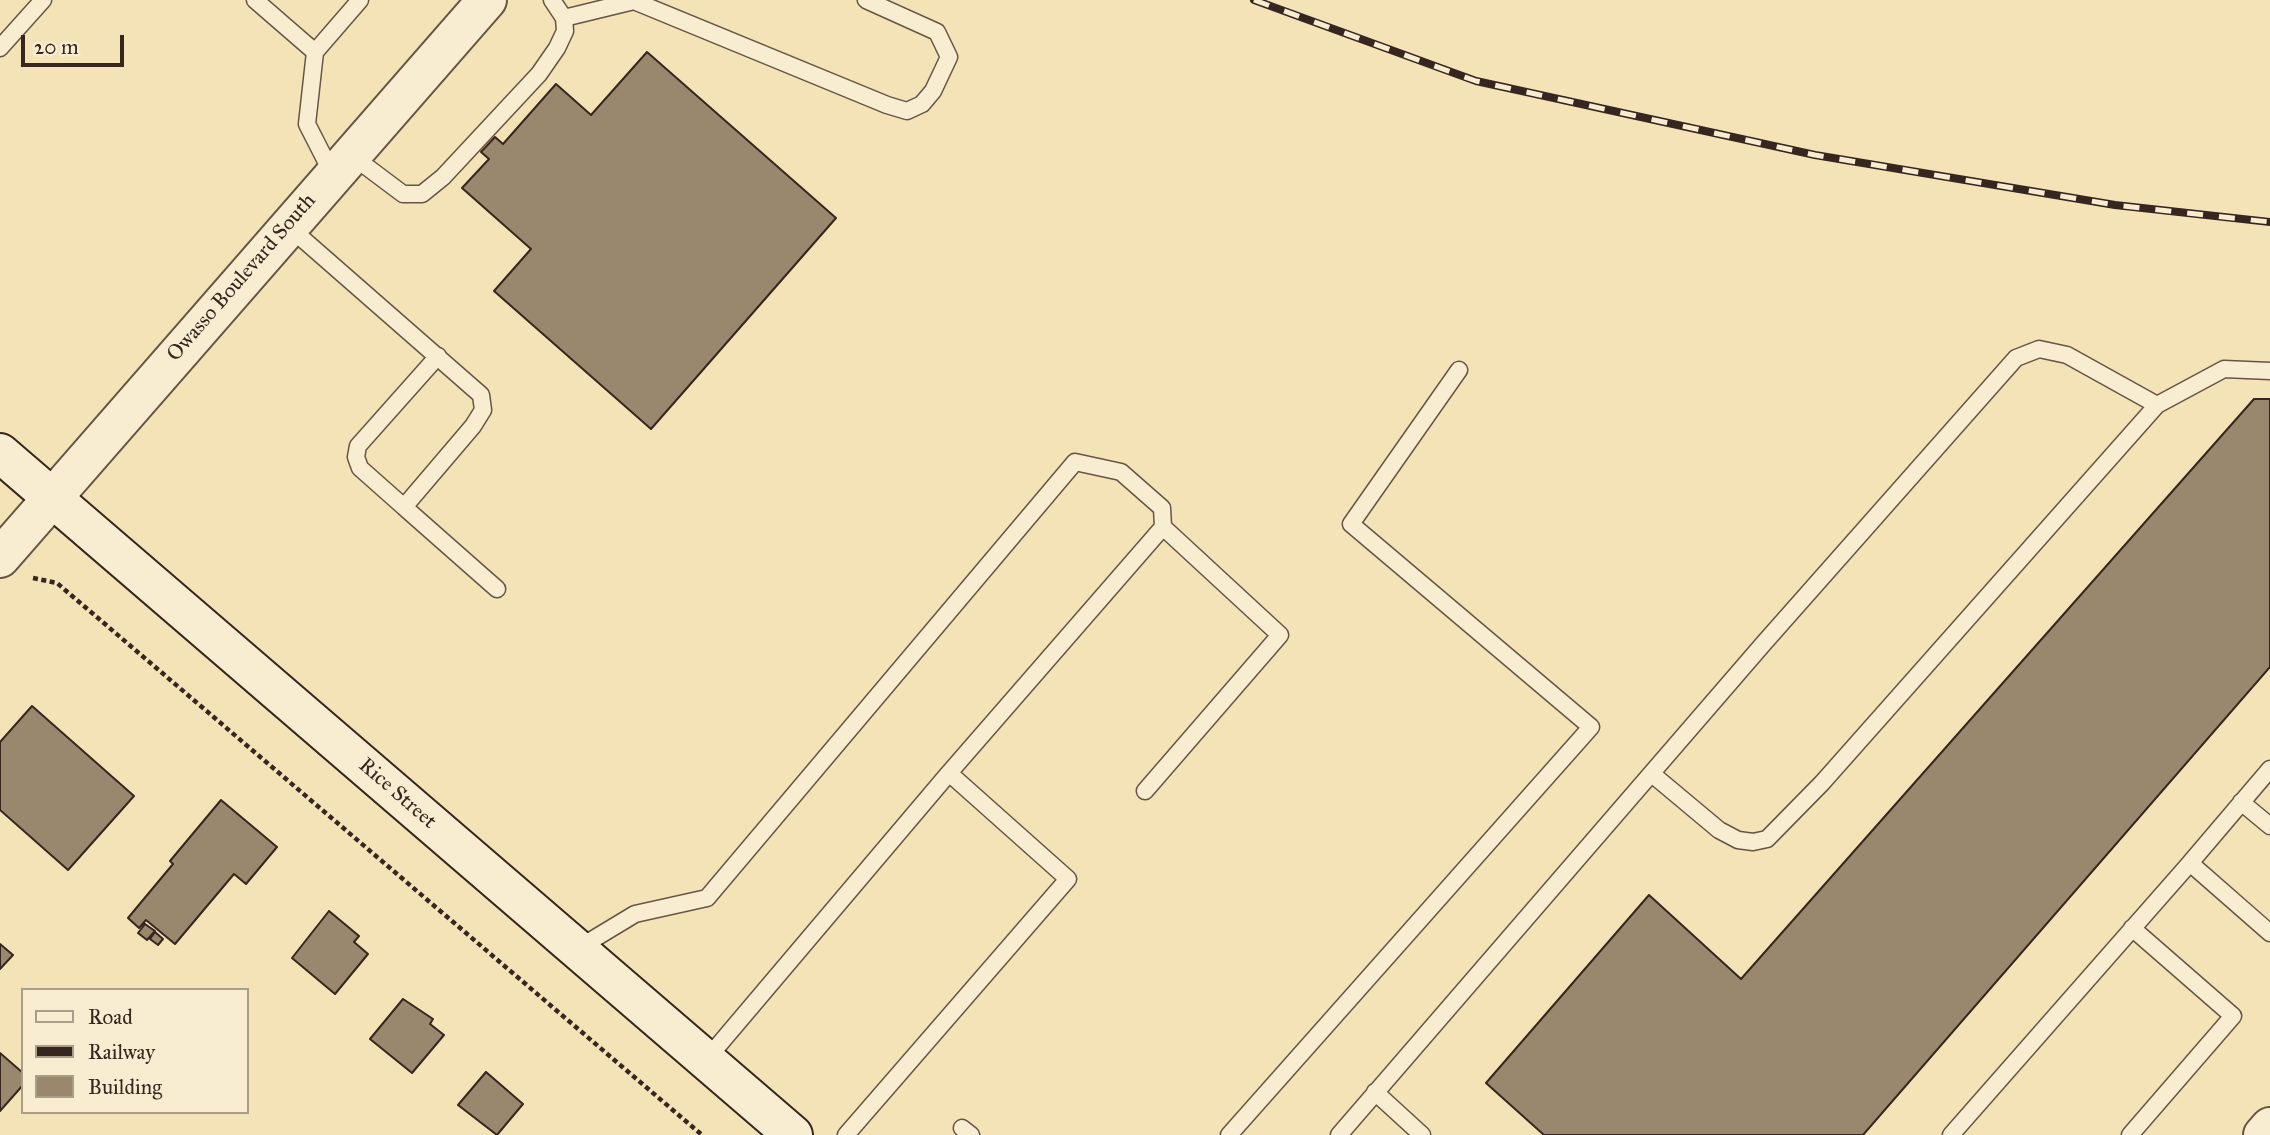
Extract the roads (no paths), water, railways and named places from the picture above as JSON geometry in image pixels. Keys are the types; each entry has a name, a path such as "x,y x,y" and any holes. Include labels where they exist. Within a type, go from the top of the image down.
{"main road":[{"name":"Owasso Boulevard South","path":"0,558 51,496 342,165 475,4"},
{"name":"Rice Street","path":"0,453 793,1135"},
{"path":"2263,1135 2270,1127"}],"lane":[{"path":"0,48 43,0"},
{"path":"255,0 315,52"},
{"path":"360,0 315,52 307,124 342,165 403,194 422,194 443,177 539,74 565,31 564,18 552,0"},
{"path":"564,18 634,1 887,106 907,111 922,104 933,91 949,57 937,32 866,0"},
{"path":"287,226 481,396 483,410 404,507"},
{"path":"1339,1135 2016,358 2039,349 2067,355 2157,405"},
{"path":"438,356 358,446 356,457 360,468 497,589"},
{"path":"1652,774 1719,830 1738,840 1753,842 1768,839 1778,831 2157,405 2224,369 2270,371"},
{"path":"1228,1135 1591,727 1351,524 1460,370"},
{"path":"577,949 635,914 707,898 1075,462 1121,472 1162,508 1163,527 949,773 706,1060"},
{"path":"1145,791 1280,635 1163,527"},
{"path":"1951,1135 2270,769"},
{"path":"846,1135 1068,879 949,773"},
{"path":"2241,802 2270,826"},
{"path":"2190,863 2270,933"},
{"path":"2130,1135 2233,1016 2132,929"},
{"path":"1375,1093 1422,1135"}],"railway":[{"path":"1254,0 1476,81 1815,155 2115,205 2270,222"}]}
